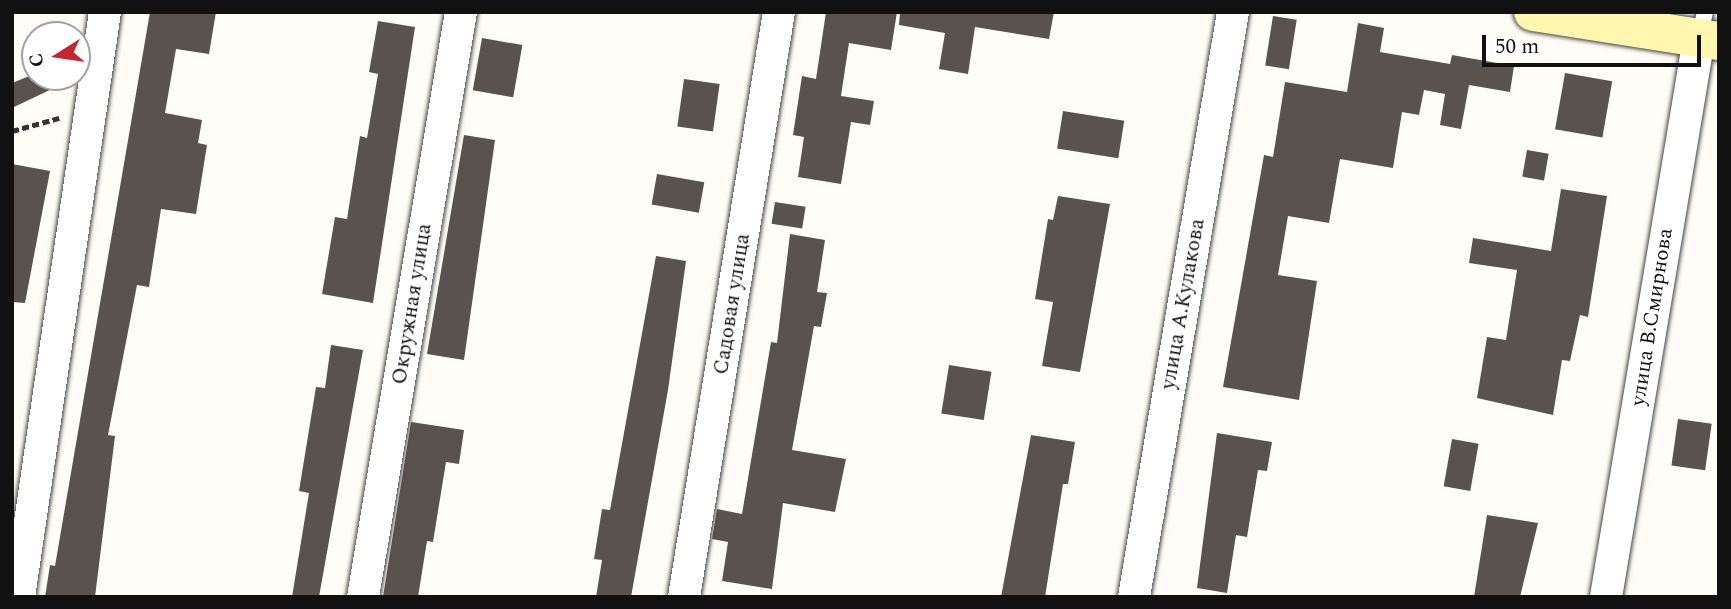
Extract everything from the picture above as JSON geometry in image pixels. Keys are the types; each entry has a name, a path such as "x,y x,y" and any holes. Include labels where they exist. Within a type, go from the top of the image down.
{"main road":[{"path":"1533,12 1707,30"}],"street":[{"path":"19,597 105,12"},
{"name":"Окружная улица","path":"363,597 461,12"},
{"name":"Садовая улица","path":"684,597 779,12"},
{"name":"улица А.Кулакова","path":"1134,597 1233,12"},
{"name":"улица В.Смирнова","path":"1606,597 1707,30"}],"path":[{"path":"12,131 89,111"}],"building":[{"path":"150,12 216,12 209,54 176,49 165,113 202,120 198,143 207,145 196,214 161,209 149,287 137,285 108,435 115,436 95,597 45,597 50,565 55,566"},
{"path":"826,12 897,12 891,50 849,43 841,96 874,101 870,125 851,122 841,184 798,177 804,137 793,135 802,76 816,79"},
{"path":"900,12 1054,12 1049,39 975,27 968,74 939,69 945,33 899,25"},
{"path":"1273,16 1297,20 1289,69 1265,65"},
{"path":"378,21 415,27 373,303 322,294 335,217 347,219 360,136 367,138 378,74 369,72"},
{"path":"1358,23 1384,28 1380,52 1450,64 1452,55 1514,66 1510,92 1469,85 1461,129 1440,125 1445,94 1424,90 1419,115 1402,112 1393,168 1340,159 1329,223 1288,216 1278,275 1317,281 1299,400 1223,387 1264,155 1273,157 1285,82 1347,92"},
{"path":"482,38 522,45 513,97 473,90"},
{"path":"1565,73 1612,81 1602,137 1555,129"},
{"path":"21,79 21,91 48,91 12,108 12,83"},
{"path":"684,79 720,84 713,132 677,127"},
{"path":"1063,111 1124,121 1118,158 1057,149"},
{"path":"464,135 495,140 464,360 427,354"},
{"path":"1527,150 1549,154 1544,180 1522,177"},
{"path":"12,164 50,171 25,303 12,302"},
{"path":"657,174 704,182 699,213 652,205"},
{"path":"1561,189 1607,196 1588,317 1580,315 1570,361 1562,360 1553,415 1477,398 1487,337 1506,340 1517,270 1469,263 1473,238 1551,251"},
{"path":"1058,196 1110,204 1080,372 1042,366 1053,302 1035,299 1048,219 1053,220"},
{"path":"775,202 806,207 802,229 772,224"},
{"path":"790,234 825,240 817,292 827,293 821,327 814,326 792,450 846,459 835,512 783,503 772,589 722,581 728,542 712,539 717,509 742,514 771,342 777,343"},
{"path":"656,256 686,261 668,390 631,597 596,597 602,560 594,559 602,509 610,510"},
{"path":"331,345 363,350 319,597 292,597 309,493 299,491 316,387 325,388"},
{"path":"949,365 991,372 984,420 941,413"},
{"path":"1678,419 1712,424 1705,470 1671,466"},
{"path":"411,422 464,430 459,464 446,462 433,542 427,541 418,597 383,597"},
{"path":"1217,433 1272,442 1267,471 1258,470 1247,537 1236,535 1227,593 1197,588"},
{"path":"1031,435 1075,442 1068,484 1063,484 1045,597 1001,597"},
{"path":"1452,439 1479,444 1470,491 1444,486"},
{"path":"1487,515 1538,523 1520,597 1474,597"}]}
